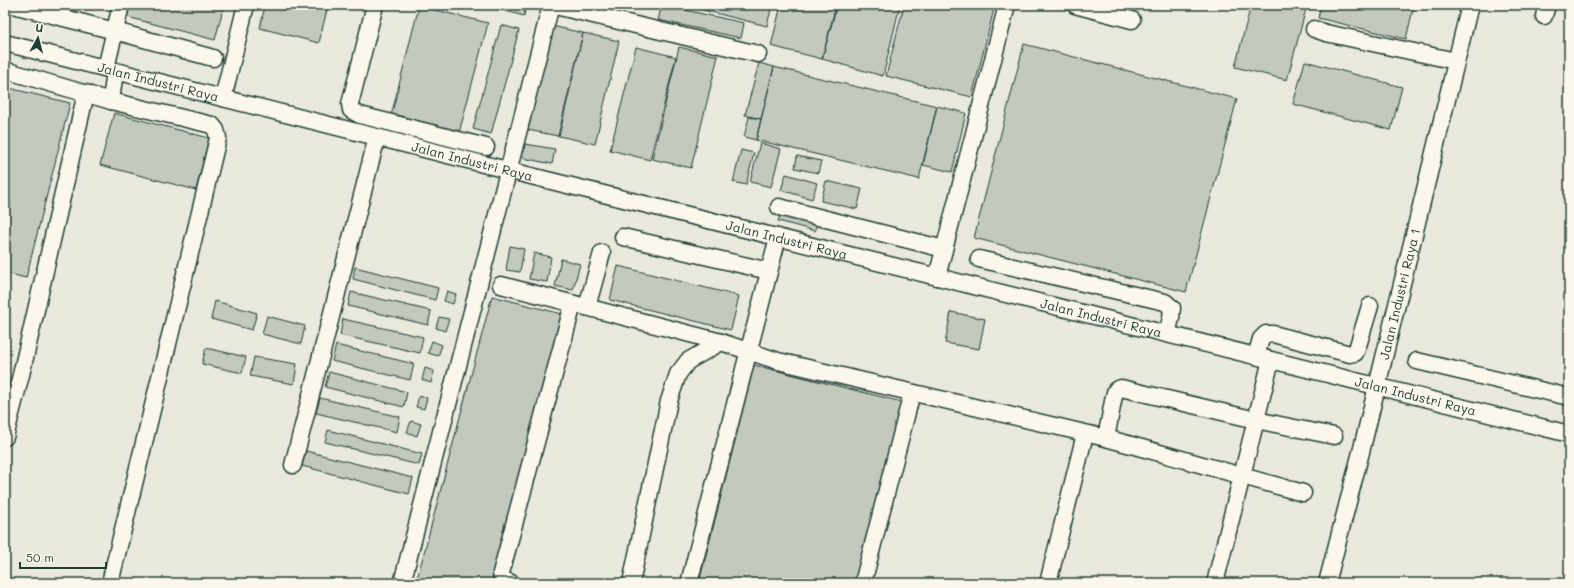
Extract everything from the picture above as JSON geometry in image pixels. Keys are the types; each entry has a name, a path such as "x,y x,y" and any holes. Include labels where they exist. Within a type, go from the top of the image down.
{"street":[{"path":"13,5 213,58"},
{"path":"111,101 110,69 115,31 121,5"},
{"path":"222,98 246,5"},
{"path":"375,5 350,104 351,110 360,115 486,147"},
{"path":"402,583 507,170 551,5 758,54"},
{"path":"937,277 1007,5"},
{"path":"1074,5 1132,20"},
{"name":"Jalan Industri Raya 1","path":"1327,583 1361,452 1470,5"},
{"path":"1314,29 1326,34 1456,61"},
{"name":"Jalan Industri Raya","path":"5,42 507,170 1569,434"},
{"path":"8,71 111,101 212,125 216,130 218,138 110,583"},
{"path":"5,437 21,375 86,93"},
{"path":"293,465 377,137"},
{"path":"779,207 944,249"},
{"path":"623,236 769,272"},
{"path":"689,583 778,237"},
{"path":"510,583 502,579 501,574 580,305 602,253"},
{"path":"979,259 1165,302 1172,308 1167,334"},
{"path":"501,285 721,342 778,361 1106,438 1241,477 1303,493"},
{"path":"1215,583 1256,420 1264,358 1261,339 1266,334 1273,334 1350,354 1355,353 1358,349 1370,306"},
{"path":"631,583 669,401 678,374 688,361 721,342"},
{"path":"1417,361 1569,397"},
{"path":"1106,438 1114,396 1116,390 1121,388 1256,420 1334,436"},
{"path":"863,583 912,392"},
{"path":"1048,583 1085,434"}],"shaded area":[{"path":"5,5 1569,5 1569,583 5,583"}],"building":[{"path":"130,5 224,5 215,40 127,17"},
{"path":"265,5 328,5 319,43 260,28"},
{"path":"483,5 526,5 524,16"},
{"path":"662,5 744,23 741,38 658,20"},
{"path":"683,5 772,5 767,26"},
{"path":"781,5 836,5 822,59 771,46"},
{"path":"837,5 900,5 883,76 822,59"},
{"path":"904,5 995,5 972,97 886,76"},
{"path":"1251,5 1307,5 1287,80 1235,67"},
{"path":"1321,5 1414,5 1406,39 1318,18"},
{"path":"419,6 488,23 459,133 391,116"},
{"path":"501,25 519,30 491,134 473,129"},
{"path":"552,26 583,33 558,136 528,130"},
{"path":"583,33 619,41 595,144 559,136"},
{"path":"1024,44 1237,99 1186,292 974,238"},
{"path":"636,47 676,57 650,160 610,150"},
{"path":"679,47 718,56 691,168 652,159"},
{"path":"1305,61 1402,87 1391,130 1293,104"},
{"path":"759,63 774,67 761,119 745,115"},
{"path":"774,67 937,106 919,179 756,140"},
{"path":"5,87 70,103 26,278 5,273"},
{"path":"937,106 966,113 952,172 923,165"},
{"path":"114,113 209,138 196,190 100,165"},
{"path":"749,117 761,119 756,140 744,137"},
{"path":"760,143 781,149 771,187 750,182"},
{"path":"525,144 555,149 552,164 523,158"},
{"path":"741,150 754,153 746,185 733,182"},
{"path":"797,156 821,161 818,173 795,168"},
{"path":"786,174 817,183 812,199 781,190"},
{"path":"826,181 862,189 857,209 821,201"},
{"path":"782,210 818,220 815,231 778,221"},
{"path":"510,246 524,249 520,272 506,270"},
{"path":"534,253 551,257 547,282 529,279"},
{"path":"561,259 580,264 573,290 555,286"},
{"path":"618,266 739,296 731,330 610,300"},
{"path":"355,267 438,288 435,300 353,279"},
{"path":"447,291 456,294 453,304 444,301"},
{"path":"351,292 431,311 428,325 348,306"},
{"path":"492,296 566,315 495,583 416,583"},
{"path":"215,301 257,313 252,330 211,319"},
{"path":"951,312 985,319 979,349 945,343"},
{"path":"267,316 305,326 301,344 262,334"},
{"path":"439,317 449,319 445,331 436,328"},
{"path":"343,319 423,337 420,353 340,335"},
{"path":"432,341 442,345 438,356 428,353"},
{"path":"336,345 414,364 410,380 332,361"},
{"path":"206,348 246,357 242,373 202,364"},
{"path":"254,357 297,364 294,384 250,376"},
{"path":"754,365 902,402 857,583 699,583"},
{"path":"425,368 434,371 431,383 422,380"},
{"path":"329,372 407,392 404,407 325,387"},
{"path":"419,396 427,398 424,409 416,407"},
{"path":"320,398 400,417 397,432 316,413"},
{"path":"411,421 421,424 417,436 407,432"},
{"path":"328,430 422,454 419,465 325,442"},
{"path":"306,451 413,478 409,494 302,466"}]}
